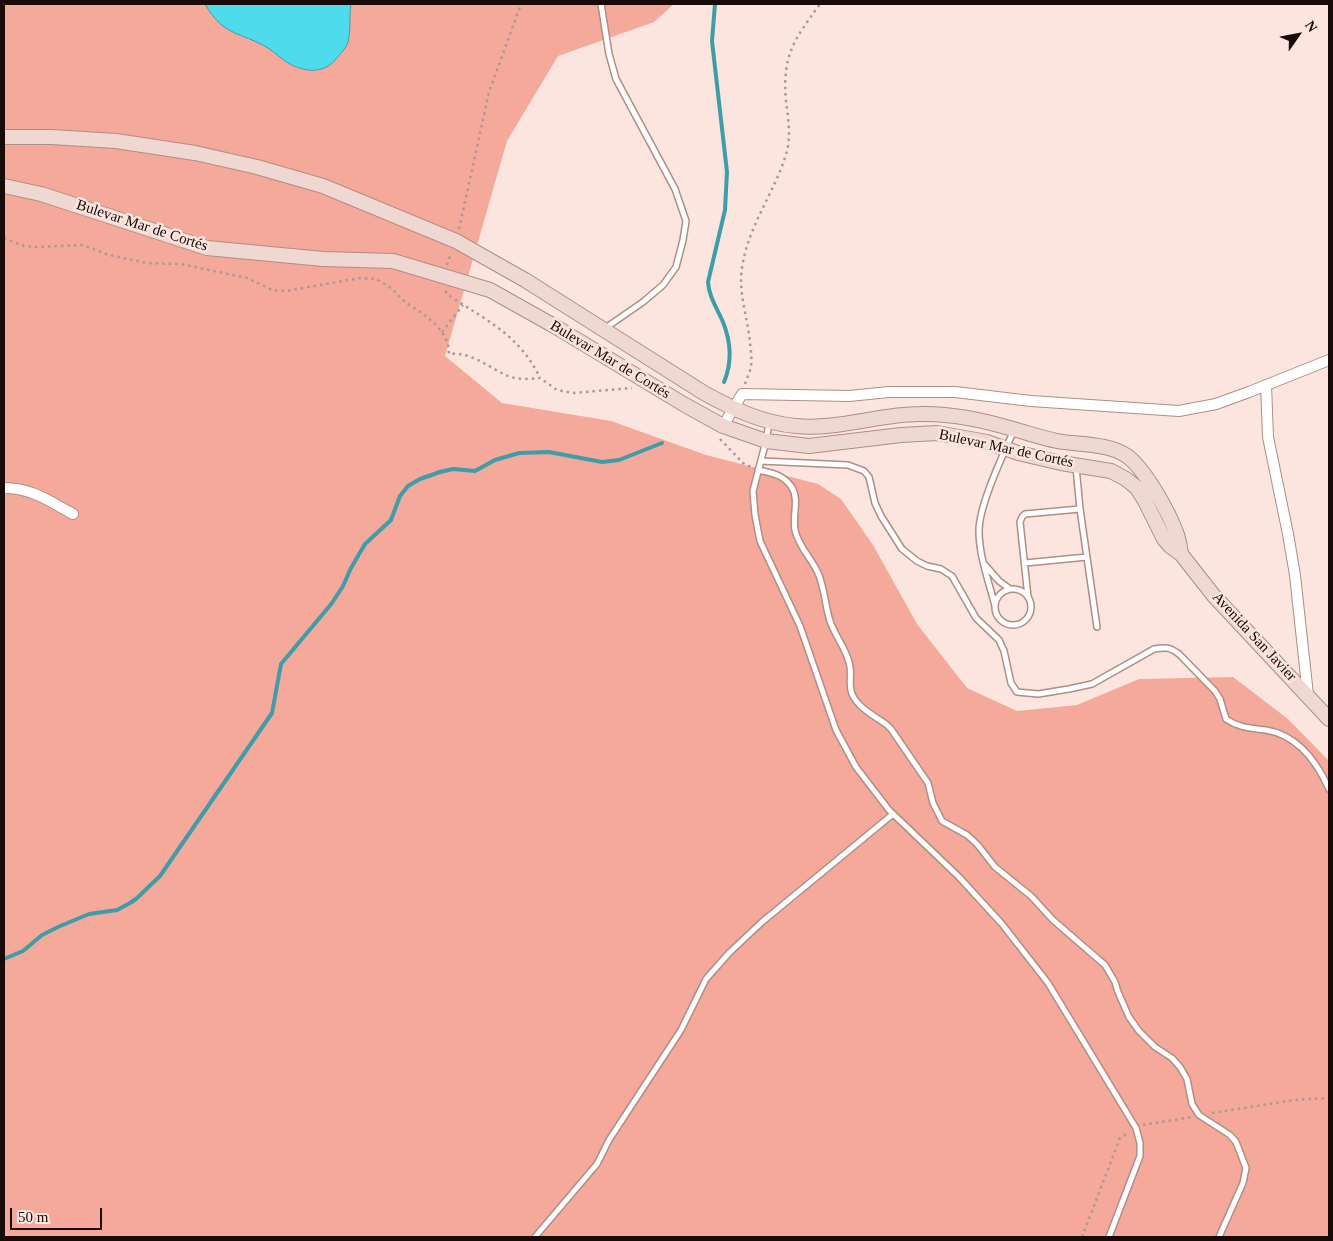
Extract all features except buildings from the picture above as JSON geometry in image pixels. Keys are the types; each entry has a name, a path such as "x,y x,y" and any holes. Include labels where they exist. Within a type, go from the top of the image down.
{"street":[{"path":"4,137 51,136 116,141 195,153 323,186 456,241 525,280 704,393 734,409 769,422 796,426 823,426 920,414 952,415 1058,441 1113,450 1121,453 1138,465 1147,478 1177,533 1181,554"},
{"name":"Bulevar Mar de Cortés","path":"4,186 41,194 207,248 323,259 393,261 490,290 588,345 685,405 724,426 766,441 809,446 901,435 937,433 987,442 1043,459 1111,471 1126,479 1137,488 1164,539 1181,554"},
{"path":"588,345 604,330"},
{"path":"724,426 742,394 849,396 889,392 955,392 1031,401 1179,411 1216,404 1329,360"},
{"path":"1266,385 1268,437 1295,575 1308,695"},
{"path":"1126,479 1138,465"},
{"path":"4,488 21,489 35,493 73,514"},
{"name":"Avenida San Javier","path":"1181,554 1214,596 1329,718"}],"lane":[{"path":"601,4 609,54 616,79 675,189 686,220 676,267 663,286 604,330"},
{"path":"769,422 753,491 760,541 800,626 836,730 856,767 893,814 959,877 996,918 1048,983 1136,1128 1140,1143 1140,1156 1110,1237"},
{"path":"1014,429 982,513 979,529 984,564 998,617 1002,621 1007,624 1023,622 1030,613 1031,608 1020,522 1022,517 1026,514 1080,509"},
{"path":"761,461 848,465 864,471 869,477 875,503 881,516 902,549 922,564 941,569 952,576 976,618 999,640 1004,651 1011,683 1016,692 1038,694 1092,684 1154,649 1165,647 1172,649 1215,691 1220,699 1226,719 1239,727 1269,730 1286,736 1300,746 1316,765 1329,789"},
{"path":"1076,465 1080,509 1097,627"},
{"path":"758,470 779,474 790,484 794,492 796,513 794,524 797,536 819,575 830,622 845,649 850,663 850,688 855,700 891,729 928,783 933,803 942,821 967,835 977,844 995,867 1032,896 1052,920 1105,965 1115,982 1129,1017 1139,1030 1156,1047 1172,1058 1180,1068 1186,1079 1192,1104 1199,1116 1230,1135 1239,1148 1246,1168 1243,1183 1219,1237"},
{"path":"1025,563 1087,557"},
{"path":"984,564 999,581 1010,589"},
{"path":"995,606 999,596 1010,589 1019,590 1028,596"},
{"path":"535,1237 597,1164 610,1140 681,1030 706,979 729,953 762,922 893,814"}],"path":[{"path":"521,4 489,92 479,131 466,202 456,241 443,275 442,284 451,297 506,334 520,346 532,362 540,378 557,390 573,394 635,388"},
{"path":"742,394 751,365 752,352 741,281 742,268 750,236 774,187 788,148 789,126 784,82 790,49 820,4"},
{"path":"4,238 24,246 36,247 83,244 106,254 147,263 181,264 247,278 272,290 286,291 360,278 376,279 391,288 406,303 422,313 442,332 448,343 449,354 460,352 509,377 540,378"},
{"path":"442,332 462,305"},
{"path":"1082,1237 1120,1138 1136,1128 1145,1124 1294,1100 1329,1098"}],"shaded area":[{"path":"4,4 674,4 654,22 558,56 507,141 445,356 502,403 611,421 706,455 818,484 841,499 873,545 917,624 967,688 1017,711 1077,705 1139,679 1233,677 1288,719 1329,761 1329,1237 4,1237"}],"water":[{"path":"205,4 351,4 348,42 335,60 325,68 319,70 302,69 287,62 268,48 226,28 212,15"}],"waterway":[{"path":"715,4 712,41 727,172 725,210 708,282 712,298 726,330 729,345 727,375 724,382"},
{"path":"4,959 23,951 42,935 58,927 89,914 117,910 136,899 160,876 272,713 281,664 332,603 365,544 391,520 400,496 408,486 420,479 453,469 475,471 495,460 519,453 549,452 602,462 619,460 662,443"}]}
